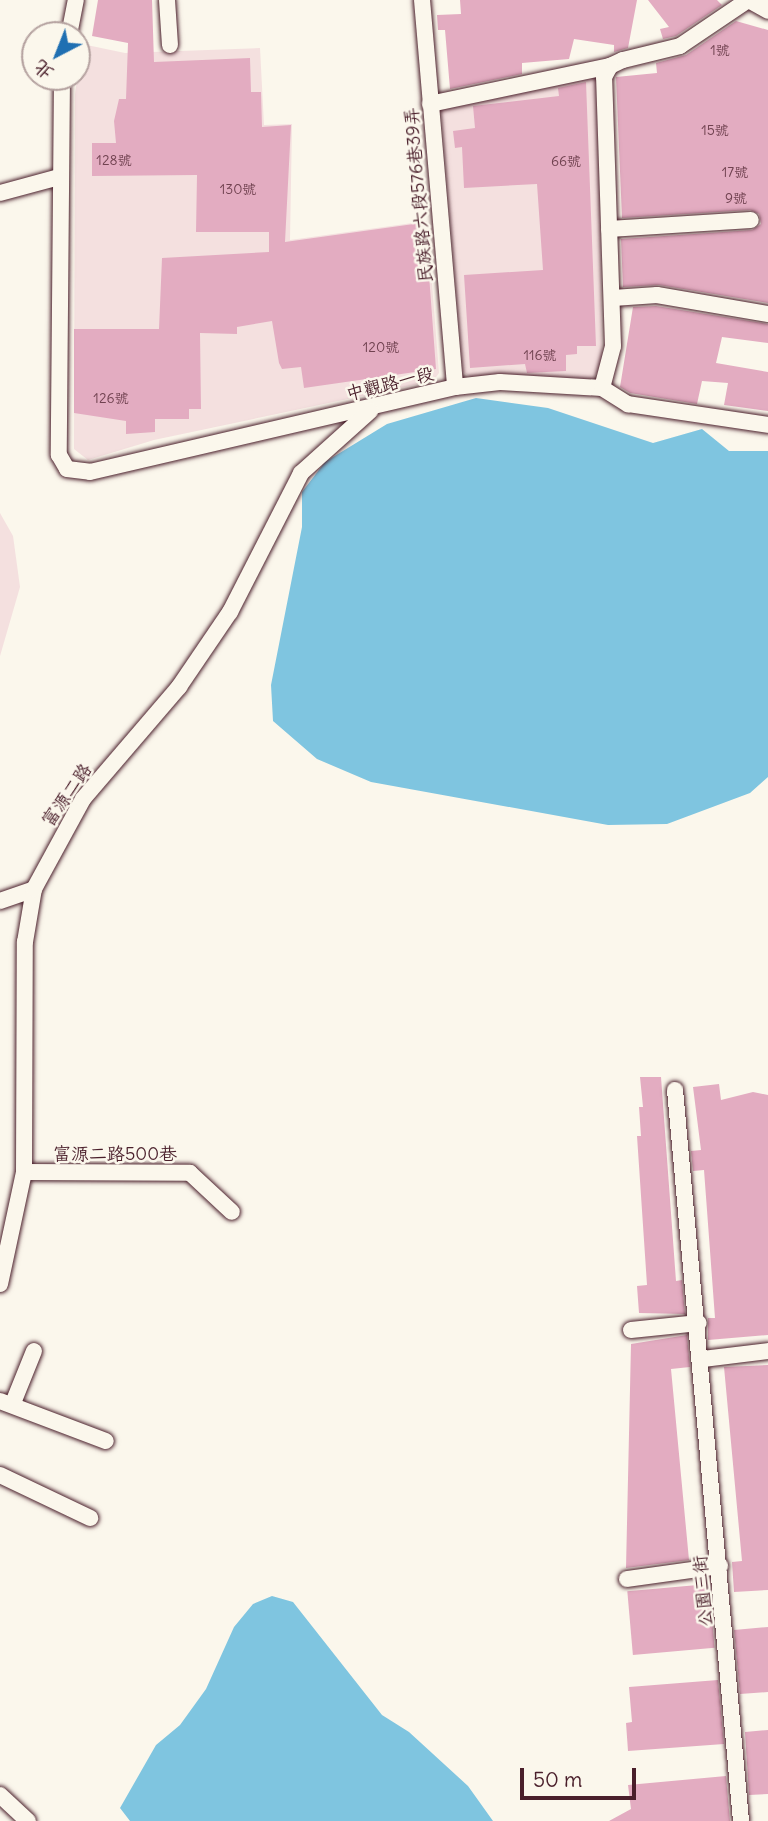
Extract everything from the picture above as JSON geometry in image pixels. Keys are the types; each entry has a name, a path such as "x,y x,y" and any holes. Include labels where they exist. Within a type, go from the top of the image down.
{"main road":[{"path":"750,0 768,9"}],"street":[{"path":"72,21 76,0"},
{"path":"167,0 170,45"},
{"name":"民族路六段576巷39弄","path":"422,0 455,387"},
{"path":"430,104 610,66 680,46 750,0"},
{"path":"610,66 604,77 613,346 602,388 628,404 768,425"},
{"path":"0,193 60,177 62,91"},
{"name":"中觀路一段","path":"60,177 59,455 67,469 90,472 372,409 455,387 500,382 602,388"},
{"path":"609,229 751,220"},
{"path":"613,298 657,295 768,314"},
{"name":"富源二路","path":"0,1284 24,1172 25,942 34,889 83,799 179,687 230,612 302,473 372,409"},
{"path":"0,901 34,889"},
{"name":"公園三街","path":"675,1090 703,1359 741,1821"},
{"name":"富源二路500巷","path":"24,1172 190,1174 232,1212"},
{"path":"631,1330 699,1323"},
{"path":"33,1351 6,1402 106,1441"},
{"path":"703,1359 768,1351"},
{"path":"0,1475 90,1518"},
{"path":"627,1579 720,1566"},
{"path":"0,1795 28,1821"}],"shaded area":[{"path":"91,46 125,53 260,48 264,125 292,124 290,240 427,221 439,373 433,381 154,440 88,460 74,449 75,91 91,91"},
{"path":"598,74 602,366 592,379 473,378 463,372 441,108"},
{"path":"0,513 13,536 20,587 0,656"}],"water":[{"path":"476,398 548,408 653,443 702,429 729,451 768,451 768,777 750,793 667,824 608,825 371,782 317,759 273,721 271,685 302,527 302,492 325,462 387,424"},
{"path":"272,1596 293,1602 382,1715 409,1732 468,1786 493,1821 130,1821 120,1808 156,1745 180,1725 206,1689 234,1627 253,1604"}],"building":[{"path":"98,0 152,0 154,62 250,58 251,92 261,92 262,127 291,125 285,242 421,223 422,234 426,234 436,369 304,388 301,367 282,369 279,363 272,321 237,327 237,334 200,333 201,409 189,409 189,419 155,419 155,432 126,434 126,421 74,413 74,329 159,329 162,258 269,252 269,232 196,232 197,175 92,176 92,143 116,143 114,121 119,99 126,99 128,43 92,36"},
{"path":"460,0 637,0 628,48 614,52 614,45 574,39 569,59 522,63 522,74 450,89 445,30 438,30 437,15 461,14"},
{"path":"648,0 717,0 722,5 676,36 663,39 660,29 669,27"},
{"path":"736,21 768,30 768,303 659,285 623,287 621,239 752,230 761,224 759,214 750,210 622,218 616,77 657,73 656,63 686,55"},
{"path":"586,82 596,346 577,346 577,354 566,355 566,371 527,373 525,364 470,368 464,275 543,270 537,184 464,188 462,147 455,148 453,131 475,128 473,106 559,96 558,88"},
{"path":"656,306 768,324 768,343 722,337 716,363 768,372 768,411 724,405 728,383 702,381 697,404 630,393 620,387 633,307"},
{"path":"640,1077 661,1077 676,1281 682,1280 685,1314 639,1313 637,1286 647,1285 637,1136 641,1136 639,1107 643,1107"},
{"path":"719,1084 721,1100 753,1092 768,1095 768,1335 708,1340 708,1318 715,1318 704,1170 693,1171 691,1151 701,1150 693,1087"},
{"path":"687,1335 690,1367 671,1369 689,1560 626,1568 631,1344"},
{"path":"768,1365 768,1590 734,1592 732,1562 742,1561 724,1367"},
{"path":"709,1584 715,1648 633,1655 627,1591"},
{"path":"768,1627 768,1692 740,1694 734,1630"},
{"path":"718,1680 724,1744 628,1751 626,1723 632,1722 629,1687"},
{"path":"768,1730 768,1794 749,1795 745,1732"},
{"path":"726,1776 730,1821 609,1821 631,1809 628,1785"}]}
